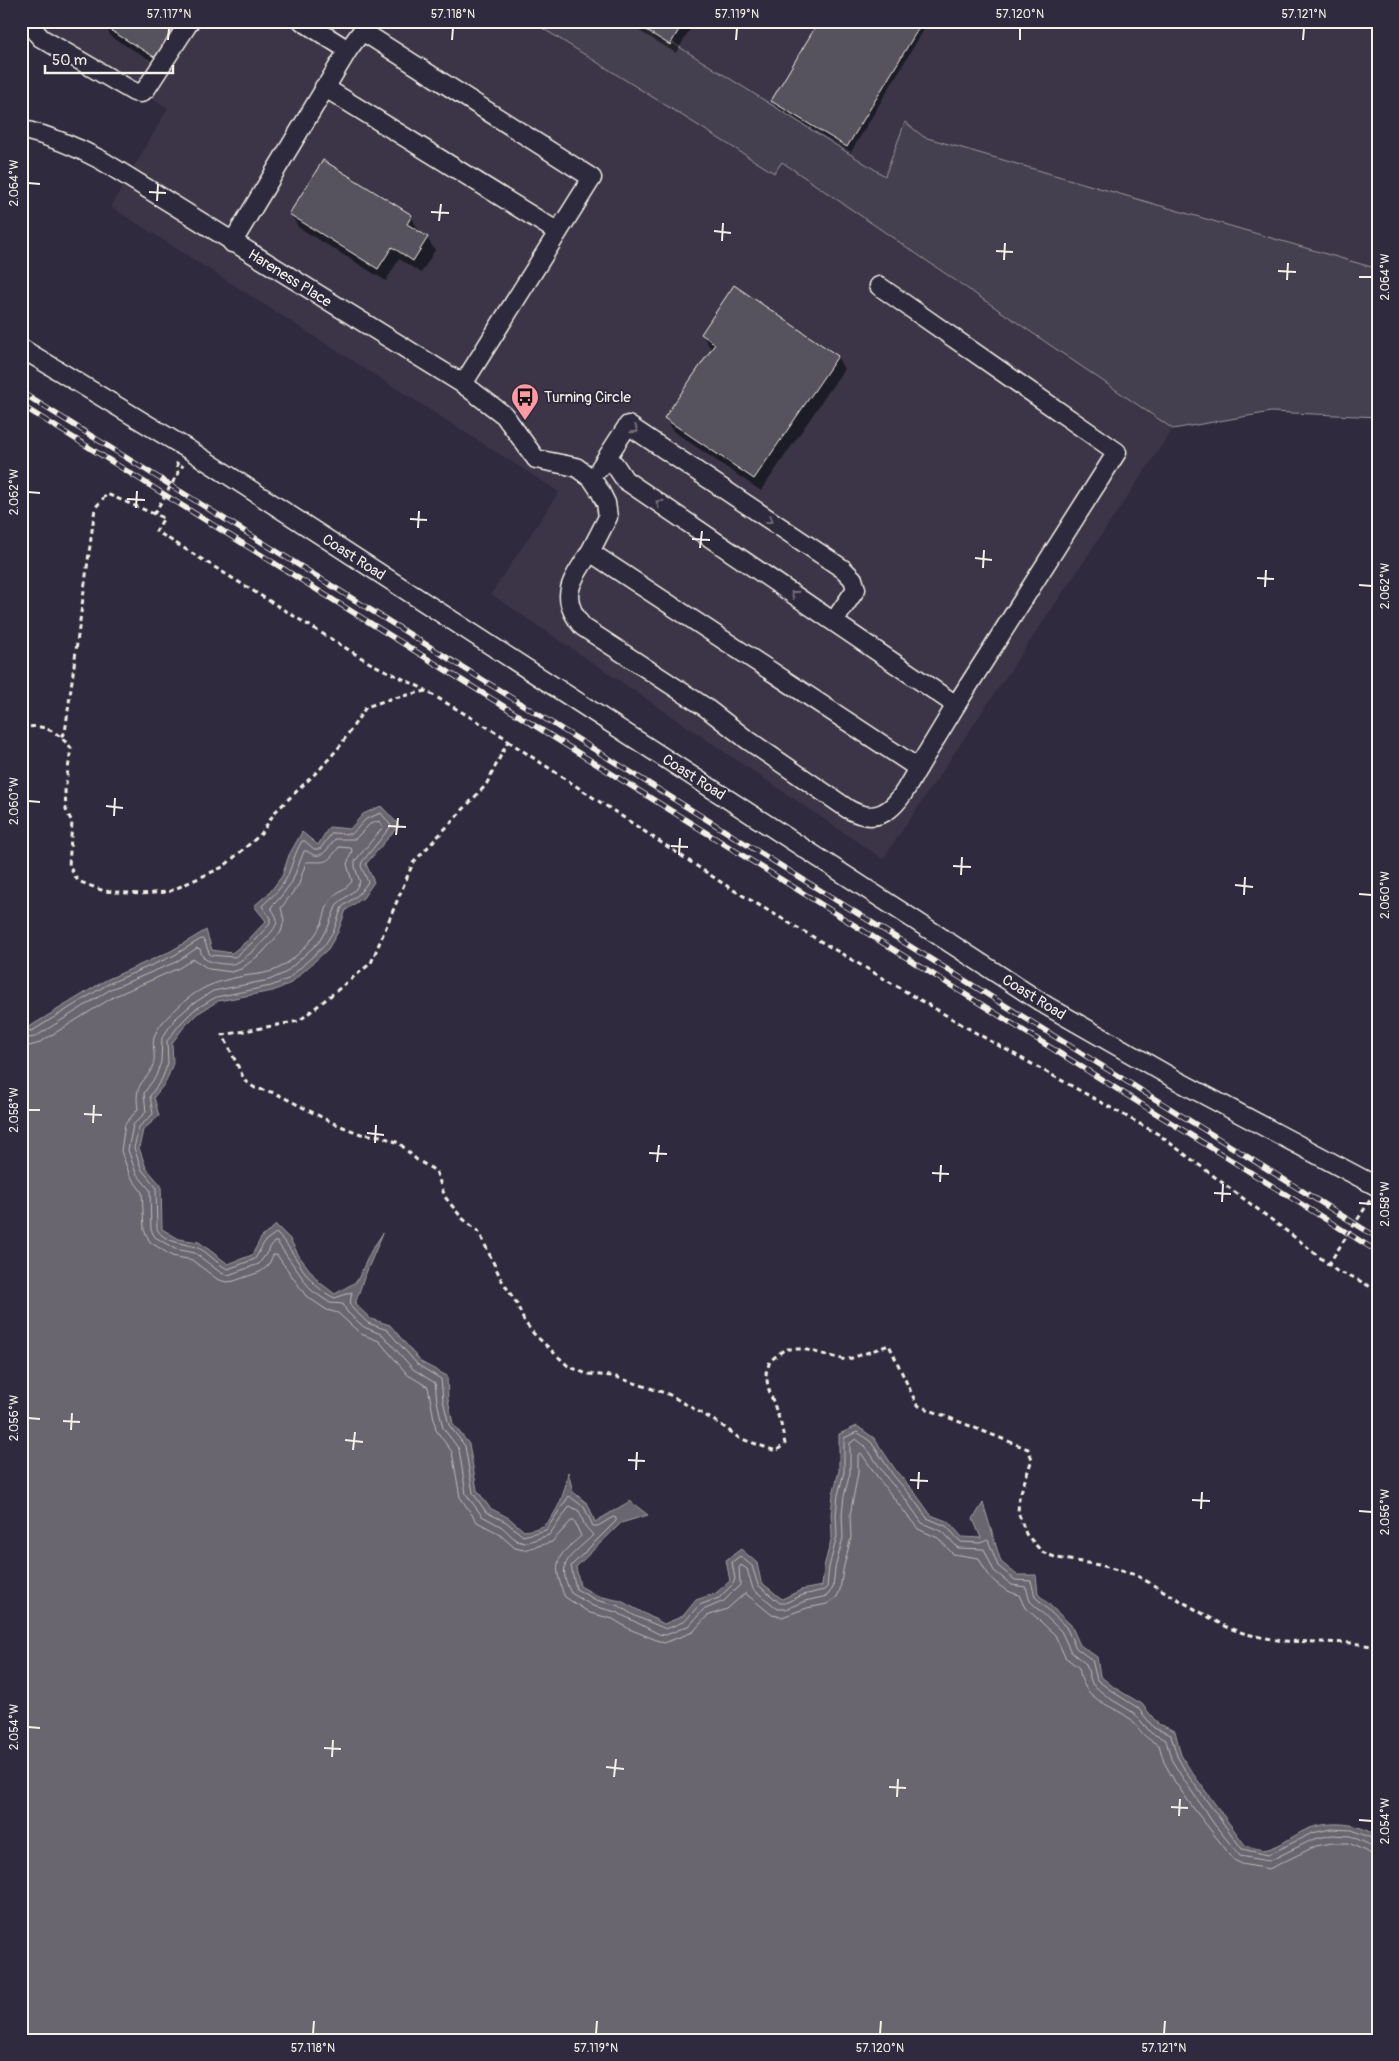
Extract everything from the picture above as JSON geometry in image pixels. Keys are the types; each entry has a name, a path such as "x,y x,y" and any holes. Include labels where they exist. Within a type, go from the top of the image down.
{"street":[{"path":"26,21 41,38 134,92 140,93 146,89 190,21"},
{"path":"302,21 348,50"},
{"path":"232,243 324,87 362,31 592,178 463,384"},
{"path":"324,87 558,232"},
{"name":"Hareness Place","path":"21,129 76,147 101,160 232,243 463,384 504,415 536,458 576,467 592,479"},
{"path":"834,621 856,590 853,579 843,569 628,425 592,479 606,502 608,517 571,583 568,594 574,616 583,627 705,707 745,738 848,809 860,815 871,816 884,813 892,808 899,800 956,705 1117,452 879,286"},
{"name":"Coast Road","path":"21,348 191,451 1047,1006 1180,1082 1378,1187"},
{"path":"606,459 615,465 625,480 956,705"},
{"path":"590,552 918,768"}],"path":[{"path":"154,514 191,451"},
{"path":"61,736 64,733 67,715 95,508 106,494 164,518 156,531 370,663 426,691 504,737 730,888 978,1034 1158,1134 1339,1273 1349,1275 1378,1291"},
{"path":"21,728 29,726 50,728 61,736 71,748 65,791 66,810 72,822 69,866 78,881 104,891 140,894 168,892 224,867 261,834 275,812 321,768 340,746 366,707 390,699 426,691"},
{"path":"508,741 486,785 413,863 371,963 299,1021 223,1035 245,1081 255,1088 275,1093 333,1123 360,1134 380,1136 398,1143 418,1160 436,1171 446,1197 462,1218 479,1232 501,1279 518,1304 524,1321 534,1334 568,1366 587,1374 613,1376 668,1394 720,1424 739,1438 776,1451 785,1444 781,1424 768,1386 766,1373 770,1361 785,1349 803,1349 846,1360 889,1344 917,1405 1028,1449 1032,1459 1019,1498 1018,1512 1026,1534 1042,1552 1057,1558 1099,1565 1136,1575 1226,1627 1246,1634 1282,1641 1378,1646"},
{"path":"1328,1265 1378,1187"}],"shaded area":[{"path":"23,21 1378,21 1378,269 924,137 905,122 885,176 803,124 782,162 1173,429 883,859 491,594 559,492 111,207 168,108"},
{"path":"531,21 638,21 885,176 905,122 924,137 1378,269 1378,417 1271,412 1173,429 782,162 774,173"}],"water":[{"path":"381,806 399,825 366,864 374,882 363,898 346,910 338,932 328,949 291,983 273,991 218,1001 197,1014 172,1043 173,1063 166,1082 154,1097 159,1116 143,1130 139,1148 146,1168 161,1185 162,1229 179,1239 199,1242 228,1264 252,1255 261,1238 276,1225 290,1239 299,1256 319,1282 335,1294 357,1281 371,1251 383,1233 355,1304 371,1319 390,1325 421,1362 447,1376 448,1399 453,1424 469,1444 477,1490 490,1508 509,1518 524,1531 536,1529 549,1521 563,1494 568,1472 573,1492 588,1504 595,1522 630,1501 648,1515 621,1523 576,1567 580,1586 598,1596 621,1601 664,1624 683,1616 696,1600 716,1593 730,1581 726,1560 741,1549 757,1563 761,1582 782,1599 801,1590 822,1586 824,1567 832,1536 831,1514 833,1494 839,1471 839,1434 857,1426 874,1438 897,1472 931,1515 949,1522 962,1537 981,1538 973,1519 983,1503 1001,1562 1017,1575 1036,1575 1038,1594 1071,1625 1080,1645 1097,1657 1100,1676 1115,1688 1142,1704 1158,1724 1175,1731 1181,1755 1245,1845 1268,1849 1310,1828 1327,1824 1354,1826 1378,1838 1378,2040 21,2040 21,1024 29,1027 106,980 171,951 206,930 212,950 232,953 266,921 254,906 270,892 282,876 289,855 302,832 318,845 329,827 350,829 363,814"}],"building":[{"path":"108,21 186,21 161,61 105,27"},
{"path":"631,21 684,21 670,45"},
{"path":"819,21 923,21 847,147 771,101"},
{"path":"323,160 412,215 407,224 428,237 413,261 392,247 378,269 289,214"},
{"path":"734,285 838,356 754,479 664,418 715,344 701,334"}],"railway":[{"path":"21,392 1378,1238"},
{"path":"21,405 1378,1252"}],"place":[{"name":"Turning Circle","path":"525,421"}]}
